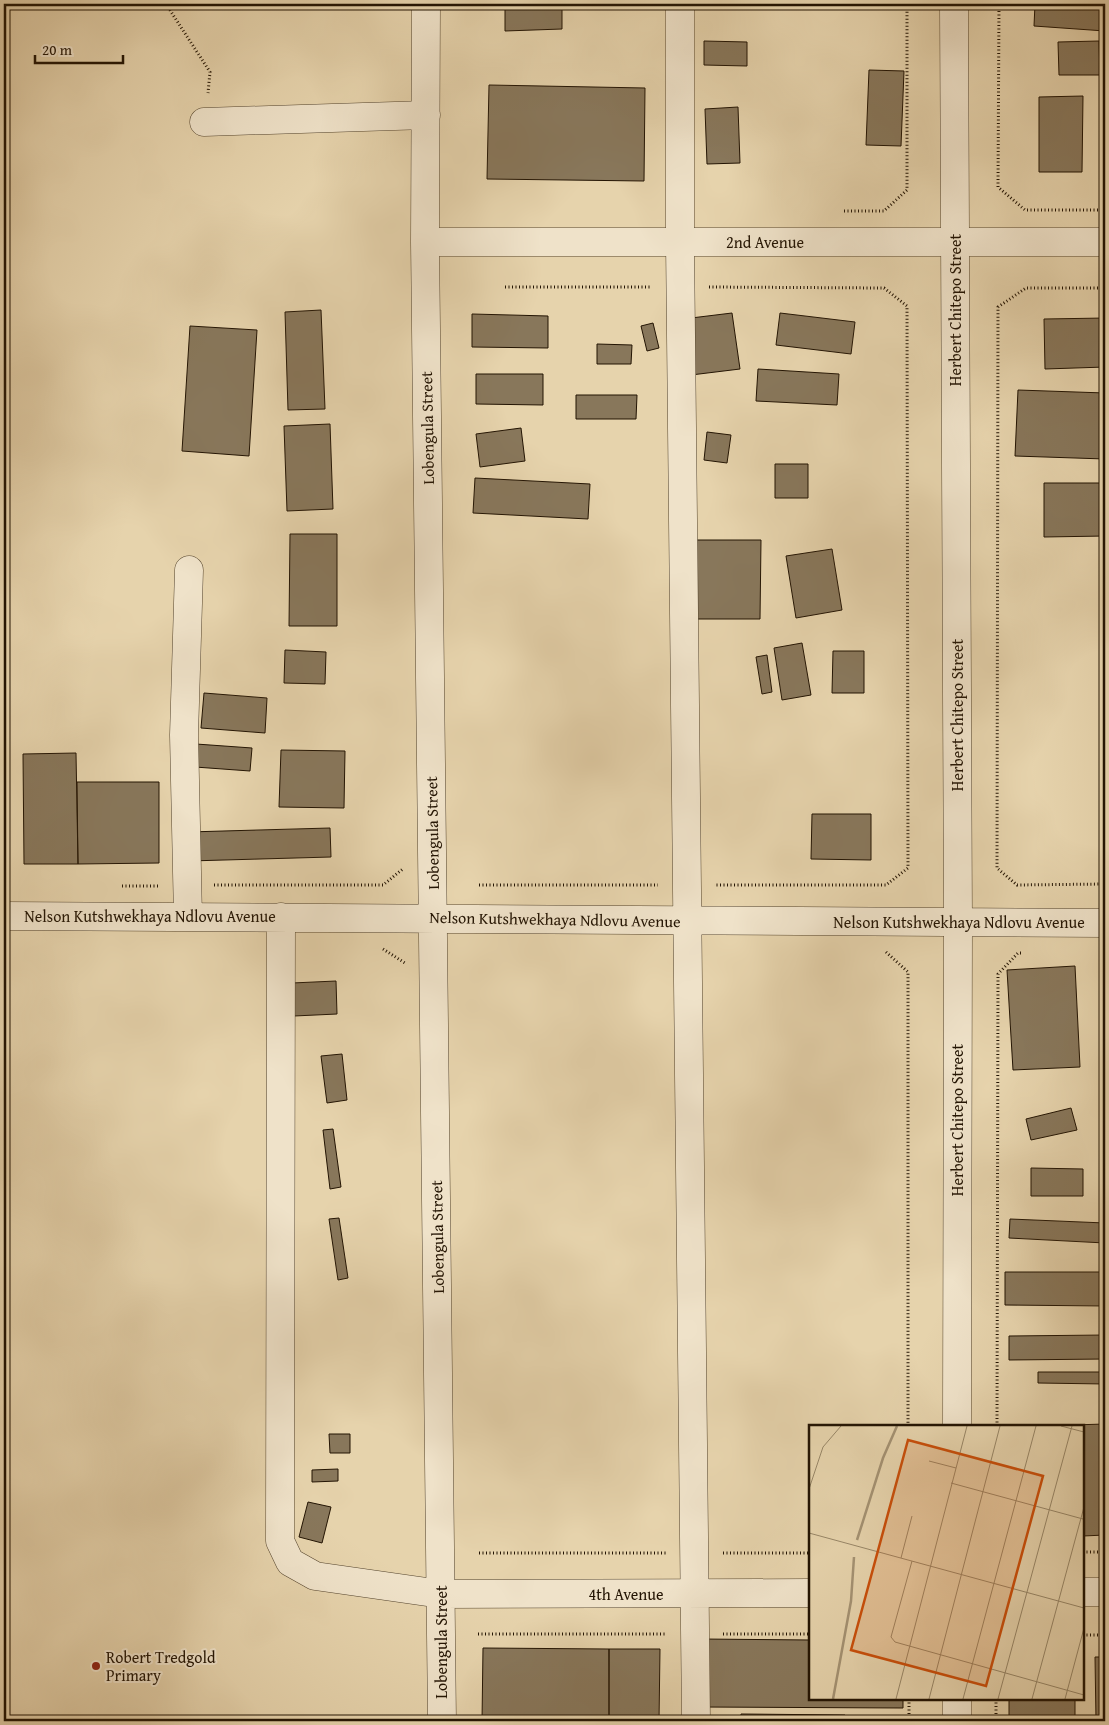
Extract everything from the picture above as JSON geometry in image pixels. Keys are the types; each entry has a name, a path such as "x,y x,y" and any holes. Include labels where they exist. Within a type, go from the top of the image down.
{"street":[{"name":"Lobengula Street","path":"426,4 425,242 442,1721"},
{"path":"680,4 680,243 696,1721"},
{"name":"Herbert Chitepo Street","path":"954,4 958,922 957,1425"},
{"path":"204,122 426,115"},
{"name":"2nd Avenue","path":"425,242 1105,242"},
{"path":"188,917 189,886 184,735 190,570"},
{"name":"Nelson Kutshwekhaya Ndlovu Avenue","path":"4,916 1105,923"},
{"name":"4th Avenue","path":"281,917 280,1541 290,1562 316,1576 441,1594 809,1593"},
{"path":"1084,1592 1105,1592"},
{"path":"957,1700 957,1721"}],"path":[{"path":"166,4 210,72 204,122"},
{"path":"835,211 884,211 907,190 907,4"},
{"path":"999,4 998,188 1025,210 1105,210"},
{"path":"884,288 907,306 908,868 886,885"},
{"path":"1105,288 1026,288 998,307 998,868 1017,885 1105,884"},
{"path":"114,886 384,885 411,862"},
{"path":"375,949 384,949 412,968"},
{"path":"877,952 887,952 908,972 908,1425"},
{"path":"997,1425 998,974 1018,953 1028,953"},
{"path":"1084,1552 1105,1552"},
{"path":"479,1553 809,1553"},
{"path":"478,1634 809,1634"},
{"path":"1084,1635 1105,1635"},
{"path":"909,1700 909,1721"},
{"path":"996,1700 996,1721"}],"building":[{"path":"505,4 562,4 562,29 505,31"},
{"path":"1035,4 1105,4 1105,31 1034,26"},
{"path":"704,41 747,42 747,66 704,65"},
{"path":"1099,41 1100,75 1059,75 1058,42"},
{"path":"869,70 904,71 901,146 866,145"},
{"path":"489,85 645,88 644,181 487,179"},
{"path":"1083,96 1082,172 1039,172 1039,97"},
{"path":"738,107 740,163 707,164 705,109"},
{"path":"321,310 325,409 288,410 285,312"},
{"path":"732,313 740,369 691,375 683,319"},
{"path":"780,313 855,322 851,354 776,345"},
{"path":"472,314 548,316 548,348 472,347"},
{"path":"1105,318 1105,367 1045,369 1044,319"},
{"path":"653,323 659,348 647,351 641,326"},
{"path":"190,326 257,330 249,456 182,451"},
{"path":"597,344 632,345 631,364 597,364"},
{"path":"758,369 839,374 837,405 756,401"},
{"path":"476,374 543,374 543,405 476,404"},
{"path":"1018,390 1105,393 1105,459 1015,456"},
{"path":"576,395 637,395 636,419 576,419"},
{"path":"330,424 333,509 287,511 284,426"},
{"path":"521,428 525,461 480,467 476,434"},
{"path":"707,432 731,435 727,463 704,460"},
{"path":"775,464 808,464 808,498 775,498"},
{"path":"475,478 590,484 588,519 473,513"},
{"path":"1044,483 1105,483 1105,536 1044,537"},
{"path":"290,534 337,534 337,626 289,626"},
{"path":"694,540 761,540 760,619 694,619"},
{"path":"832,549 842,610 796,618 786,556"},
{"path":"802,643 811,695 782,700 774,648"},
{"path":"285,650 326,652 325,684 284,683"},
{"path":"833,651 864,651 864,693 832,693"},
{"path":"767,655 772,692 762,694 756,657"},
{"path":"204,693 267,698 265,733 201,728"},
{"path":"196,744 252,748 250,771 195,767"},
{"path":"281,750 345,751 344,808 279,807"},
{"path":"76,753 78,864 24,864 23,754"},
{"path":"77,782 159,782 159,863 78,864"},
{"path":"812,814 871,814 871,860 811,859"},
{"path":"330,828 331,857 189,861 188,832"},
{"path":"1075,966 1080,1067 1013,1070 1007,970"},
{"path":"336,981 337,1014 294,1016 292,983"},
{"path":"342,1054 347,1100 327,1103 321,1056"},
{"path":"1071,1108 1077,1130 1031,1140 1026,1119"},
{"path":"333,1129 341,1187 330,1189 323,1130"},
{"path":"1031,1168 1083,1169 1083,1196 1031,1196"},
{"path":"339,1218 348,1278 338,1280 329,1219"},
{"path":"1010,1219 1105,1223 1105,1243 1009,1238"},
{"path":"1005,1272 1105,1272 1105,1306 1005,1305"},
{"path":"1105,1335 1105,1359 1009,1360 1009,1336"},
{"path":"1038,1372 1105,1372 1105,1384 1038,1383"},
{"path":"1105,1424 1105,1535 1084,1536 1084,1425 1072,1425"},
{"path":"329,1434 350,1434 350,1453 330,1453"},
{"path":"338,1469 338,1481 312,1482 312,1470"},
{"path":"308,1502 331,1507 322,1543 299,1537"},
{"path":"702,1639 809,1640 809,1700 903,1700 903,1708 701,1707"},
{"path":"483,1648 609,1649 609,1721 482,1721"},
{"path":"609,1649 660,1649 659,1721 609,1721"},
{"path":"1095,1657 1105,1657 1105,1721 1096,1721"},
{"path":"1009,1700 1075,1700 1075,1721 1009,1721"},
{"path":"741,1714 845,1715 845,1721 741,1721"}],"place":[{"name":"Robert Tredgold Primary","path":"96,1666"}]}
